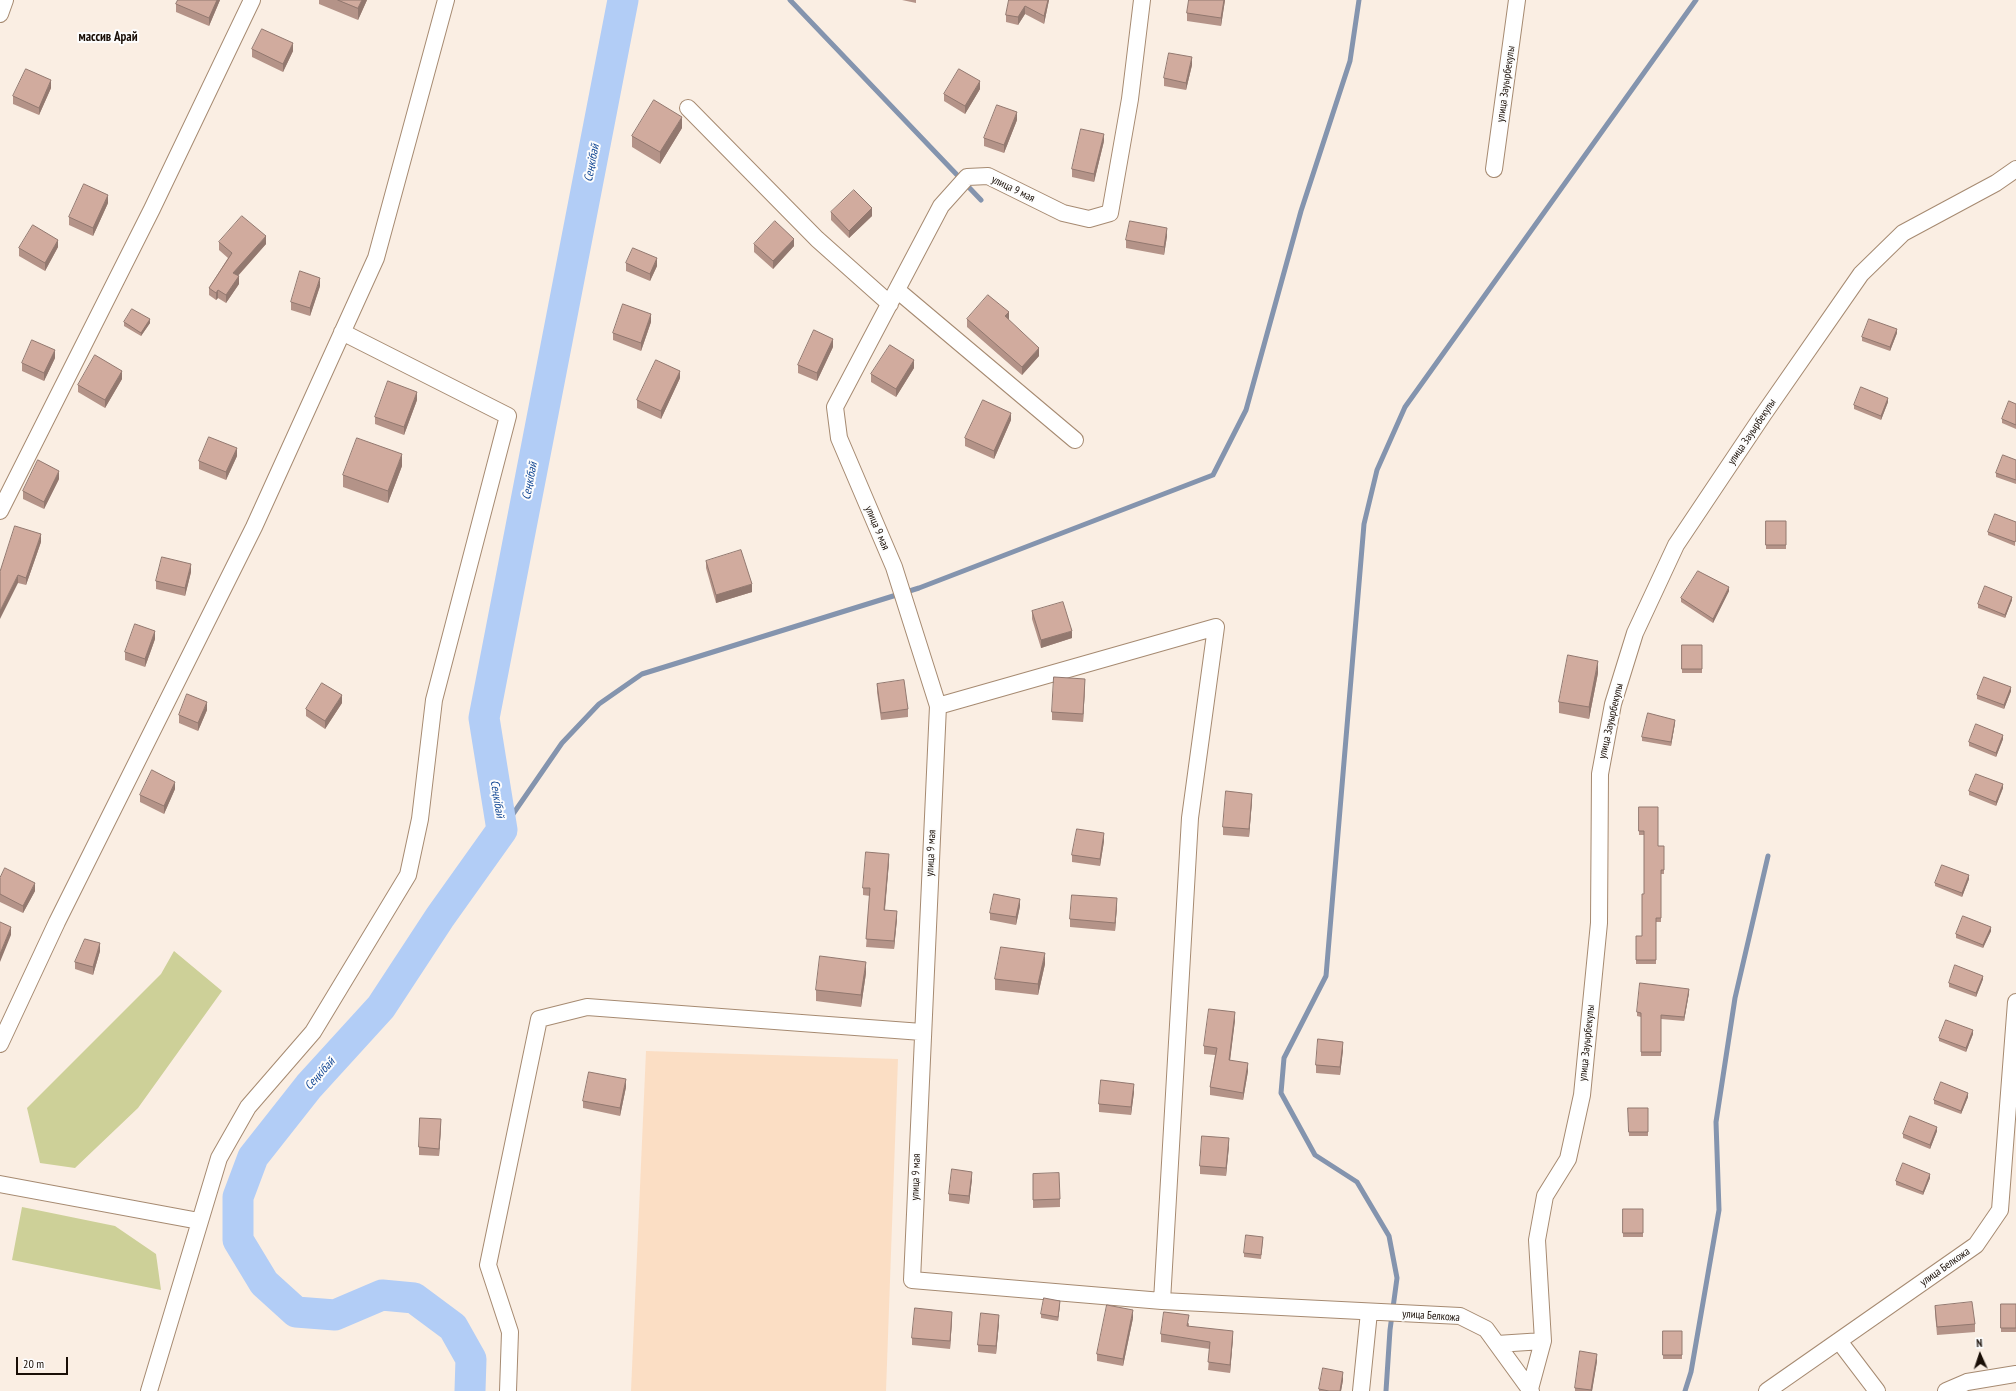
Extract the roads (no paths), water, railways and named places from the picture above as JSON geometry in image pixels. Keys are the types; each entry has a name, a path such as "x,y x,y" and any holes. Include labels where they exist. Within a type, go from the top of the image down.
{"street":[{"path":"0,14 5,0"},
{"path":"0,511 149,216 252,0"},
{"path":"0,1044 57,922 254,527 376,258 446,0"},
{"name":"улица 9 мая","path":"912,1280 922,1032 938,706 894,567 839,438 836,406 941,206 967,177 988,176 1063,213 1089,219 1110,213 1130,99 1142,0"},
{"name":"улица Зауырбекулы","path":"1494,169 1517,0"},
{"path":"688,108 817,239 1075,440"},
{"name":"улица Зауырбекулы","path":"1531,1390 1543,1341 1538,1240 1545,1196 1568,1159 1582,1095 1599,923 1600,774 1613,704 1635,633 1676,545 1860,274 1904,232 1996,183 2016,168"},
{"path":"149,1391 219,1158 248,1107 313,1032 408,875 420,819 434,700 508,416 342,332"},
{"path":"938,706 1216,627 1190,818 1162,1301"},
{"name":"улица Белкожа","path":"1768,1391 1976,1245 2000,1210 2016,1002"},
{"path":"508,1391 510,1332 488,1265 539,1019 587,1007 922,1032"},
{"path":"0,1184 199,1221"},
{"name":"улица Белкожа","path":"912,1280 1162,1301 1460,1316 1486,1329 1531,1390"},
{"path":"1361,1391 1369,1312"},
{"path":"1497,1344 1543,1341"},
{"path":"1839,1341 1877,1391"},
{"path":"1946,1391 1967,1382 2016,1374"}],"waterway":[{"name":"Сеңкібай","path":"470,1391 471,1359 453,1327 414,1298 382,1295 335,1315 296,1312 264,1283 238,1240 238,1197 253,1157 309,1086 381,1007 440,917 502,830 484,718 623,0"},
{"path":"790,0 981,200"},
{"path":"502,830 562,743 599,704 642,674 919,588 1213,475 1246,410 1301,211 1350,61 1359,0"},
{"path":"1386,1391 1390,1330 1397,1278 1389,1236 1357,1182 1315,1155 1281,1093 1284,1058 1326,976 1364,524 1377,470 1405,407 1696,0"},
{"path":"1685,1391 1691,1372 1719,1210 1716,1122 1735,998 1768,856"}],"district":[{"name":"массив Арай","path":"108,37"}]}
